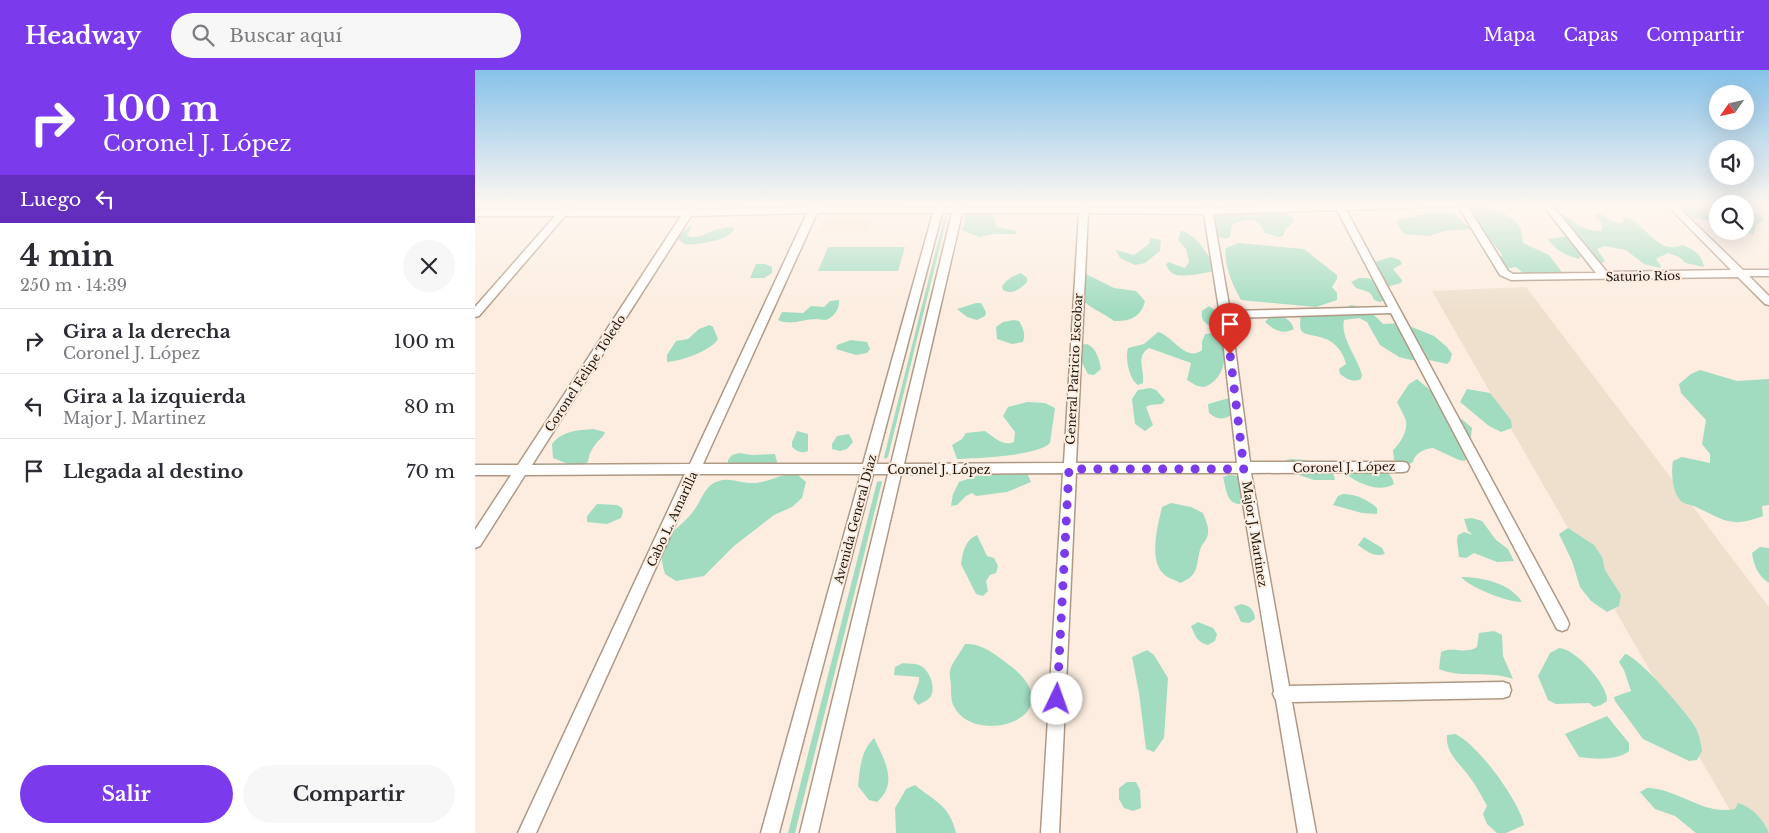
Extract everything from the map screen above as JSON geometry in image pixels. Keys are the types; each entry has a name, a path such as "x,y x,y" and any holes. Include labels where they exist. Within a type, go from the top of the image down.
{"street":[{"path":"475,314 540,240"},
{"name":"Coronel Felipe Toledo","path":"475,542 671,240"},
{"name":"Cabo L. Amarilla","path":"527,833 799,240"},
{"name":"Avenida General Diaz","path":"770,833 930,240"},
{"path":"809,833 950,240"},
{"name":"General Patricio Escobar","path":"1049,833 1081,240"},
{"name":"Major J. Martinez","path":"1213,240 1225,315 1244,469 1281,694 1307,833"},
{"path":"1357,240 1561,624"},
{"name":"Saturio Ríos","path":"1483,240 1504,273 1518,278 1769,273"},
{"path":"1575,240 1605,277"},
{"path":"1707,240 1769,302"},
{"path":"1225,315 1393,310"},
{"name":"Coronel J. López","path":"475,470 1244,469 1403,466"},
{"path":"1281,694 1503,690"}],"shaded area":[{"path":"1526,287 1769,607 1769,833 1743,833 1432,291"}],"green space":[{"path":"679,240 718,240 697,244 685,244"},
{"path":"939,240 941,240 888,457 885,459"},
{"path":"1150,240 1161,240 1160,251 1145,263 1135,265 1120,258 1116,250 1134,255 1149,244"},
{"path":"1178,240 1197,241 1207,253 1214,271 1182,276 1170,272 1166,265 1168,262 1185,268 1189,262 1186,249"},
{"path":"1490,240 1523,240 1523,243 1549,255 1568,280 1545,277 1529,278 1516,267 1505,269 1498,257 1502,256"},
{"path":"1548,240 1655,240 1666,246 1682,245 1690,248 1699,256 1704,267 1686,263 1679,257 1668,253 1656,259 1661,266 1660,268 1644,264 1626,250 1604,246 1597,249 1605,261 1603,263 1581,256 1579,259 1566,254 1558,250"},
{"path":"1238,243 1304,249 1337,275 1337,279 1332,287 1337,293 1337,300 1316,307 1241,300 1229,274 1225,254 1226,248"},
{"path":"828,247 905,247 898,271 818,271"},
{"path":"1391,257 1400,260 1402,264 1393,269 1402,280 1401,283 1386,287 1374,264"},
{"path":"756,264 765,264 772,267 772,273 764,278 750,278"},
{"path":"1021,273 1027,278 1027,282 1024,285 1013,292 1003,290 1002,286 1006,281"},
{"path":"1081,274 1086,274 1114,288 1136,291 1145,301 1141,311 1130,319 1114,321 1091,307 1078,296 1075,289 1076,282"},
{"path":"1359,278 1370,279 1376,283 1387,299 1380,302 1374,300 1369,293 1356,288 1351,282"},
{"path":"839,300 837,311 827,320 812,319 783,322 778,320 782,312 803,313 811,306 824,307 830,301"},
{"path":"981,303 986,312 985,316 977,320 967,317 957,309"},
{"path":"1351,305 1367,308 1383,324 1402,323 1434,336 1452,354 1450,361 1447,364 1399,357 1380,345 1367,322 1359,318 1344,320 1343,327 1347,341 1362,375 1361,379 1350,380 1340,374 1339,369 1346,364 1338,348 1327,339 1304,333 1300,327 1300,322 1301,314 1338,314 1343,313"},
{"path":"1209,306 1216,311 1221,321 1213,327 1205,323 1202,317 1202,311"},
{"path":"1272,314 1286,318 1294,329 1282,332 1272,327 1265,322"},
{"path":"1019,321 1023,329 1023,342 1012,344 997,339 996,327 1003,322"},
{"path":"710,325 713,327 718,339 709,348 680,360 667,362 667,355 676,341 688,339 699,329"},
{"path":"1158,332 1190,353 1202,350 1205,334 1215,333 1223,347 1224,355 1224,363 1217,378 1204,387 1197,386 1187,380 1191,363 1149,348 1142,355 1143,383 1138,385 1132,378 1129,368 1128,348 1144,344"},
{"path":"851,340 867,342 870,349 867,353 856,355 836,349 837,345"},
{"path":"1087,344 1095,351 1101,369 1094,375 1088,374 1080,359 1081,345"},
{"path":"1700,370 1737,381 1769,379 1769,505 1762,506 1763,516 1743,522 1729,521 1683,503 1676,494 1672,477 1673,461 1682,457 1710,463 1710,454 1702,444 1706,420 1681,393 1679,384 1691,374"},
{"path":"1417,379 1430,390 1445,416 1463,420 1472,428 1471,437 1463,443 1467,457 1465,461 1433,448 1420,452 1413,462 1408,465 1394,460 1393,450 1403,437 1406,429 1406,421 1397,402 1409,384"},
{"path":"1150,388 1156,390 1165,400 1162,404 1146,407 1153,425 1145,431 1135,424 1132,399 1138,390"},
{"path":"1467,389 1490,393 1511,420 1512,428 1501,432 1489,426 1460,402"},
{"path":"1229,398 1232,399 1237,411 1223,418 1216,418 1209,413 1208,404"},
{"path":"1027,402 1045,403 1055,408 1050,443 1033,451 1020,454 957,459 952,445 962,439 966,433 985,431 1002,442 1014,442 1015,432 1003,416 1008,407"},
{"path":"593,429 605,432 591,451 586,463 568,469 568,464 553,458 552,444 561,436 576,431"},
{"path":"797,431 808,434 808,451 799,452 792,447"},
{"path":"849,434 853,442 847,449 840,451 832,449 832,444 837,436"},
{"path":"739,453 752,455 775,454 777,462 775,464 728,466 728,460 732,455"},
{"path":"1286,460 1311,461 1324,465 1333,474 1335,480 1314,480 1287,471"},
{"path":"1352,466 1385,468 1394,484 1389,487 1377,488 1359,482 1348,476"},
{"path":"998,468 1027,473 1031,482 1007,492 976,496 972,493 957,505 951,506 953,494 959,482"},
{"path":"784,475 798,475 806,482 802,498 792,507 774,515 734,546 704,576 676,581 665,574 662,561 664,543 695,509 706,490 712,484 721,480 757,483"},
{"path":"1229,475 1237,476 1245,491 1246,503 1235,503 1229,498 1223,477"},
{"path":"881,481 795,833 788,833 877,482"},
{"path":"1343,494 1357,496 1366,500 1377,508 1377,514 1362,513 1333,505 1338,496"},
{"path":"1171,503 1191,507 1203,513 1208,528 1207,537 1201,547 1194,573 1187,580 1180,583 1168,577 1160,570 1155,553 1156,533 1162,507"},
{"path":"597,504 617,505 622,508 621,518 607,524 587,522 587,516"},
{"path":"1472,518 1482,521 1496,540 1508,549 1514,561 1497,562 1474,553 1466,558 1459,557 1458,535 1464,532 1473,535 1468,531 1464,519"},
{"path":"1568,528 1594,545 1602,557 1605,570 1621,595 1619,606 1607,612 1591,601 1580,587 1572,561 1559,534"},
{"path":"977,535 987,556 994,558 998,566 996,573 990,575 986,581 988,591 983,596 976,594 961,564 967,543"},
{"path":"1364,537 1382,548 1385,554 1377,555 1364,550 1358,545"},
{"path":"1760,547 1769,548 1769,583 1759,574 1754,562 1752,553"},
{"path":"1461,577 1495,582 1517,595 1522,602 1490,594 1473,586"},
{"path":"1241,604 1253,610 1255,619 1249,623 1241,622 1234,607"},
{"path":"1198,622 1213,628 1217,634 1215,641 1208,645 1197,638 1191,626"},
{"path":"1494,631 1502,635 1503,656 1513,679 1495,675 1457,674 1439,669 1441,652 1445,650 1463,651 1472,649 1477,647 1479,633"},
{"path":"965,644 972,644 990,651 1012,667 1028,685 1032,701 1025,714 1012,722 995,726 977,724 962,716 952,702 950,673"},
{"path":"1559,648 1574,654 1590,669 1603,686 1607,701 1594,707 1589,703 1556,704 1548,700 1538,676 1550,653"},
{"path":"1147,650 1154,655 1168,678 1164,738 1154,752 1146,749 1139,693 1132,657"},
{"path":"1625,654 1651,675 1674,699 1696,728 1702,748 1697,760 1689,761 1643,739 1615,701 1614,697 1631,691 1624,670 1619,662"},
{"path":"903,663 923,667 931,678 933,688 931,696 918,705 913,698 919,677 894,675 895,667"},
{"path":"1607,716 1629,743 1629,751 1612,758 1579,757 1565,734"},
{"path":"1455,734 1474,749 1496,774 1515,802 1524,825 1506,833 1497,833 1487,824 1483,814 1487,806 1449,748 1447,735"},
{"path":"874,738 885,762 888,779 884,795 877,802 869,800 858,786 866,748"},
{"path":"1127,782 1136,782 1140,790 1141,808 1133,811 1124,808 1119,799 1119,788"},
{"path":"915,785 940,804 953,823 956,833 896,833 895,808 906,789"},
{"path":"1647,788 1669,792 1712,809 1735,809 1738,803 1748,807 1757,814 1769,833 1696,833 1675,816 1655,809 1640,792"}],"route":[{"path":"1057,699 1069,469 1244,469 1230,354"}]}
